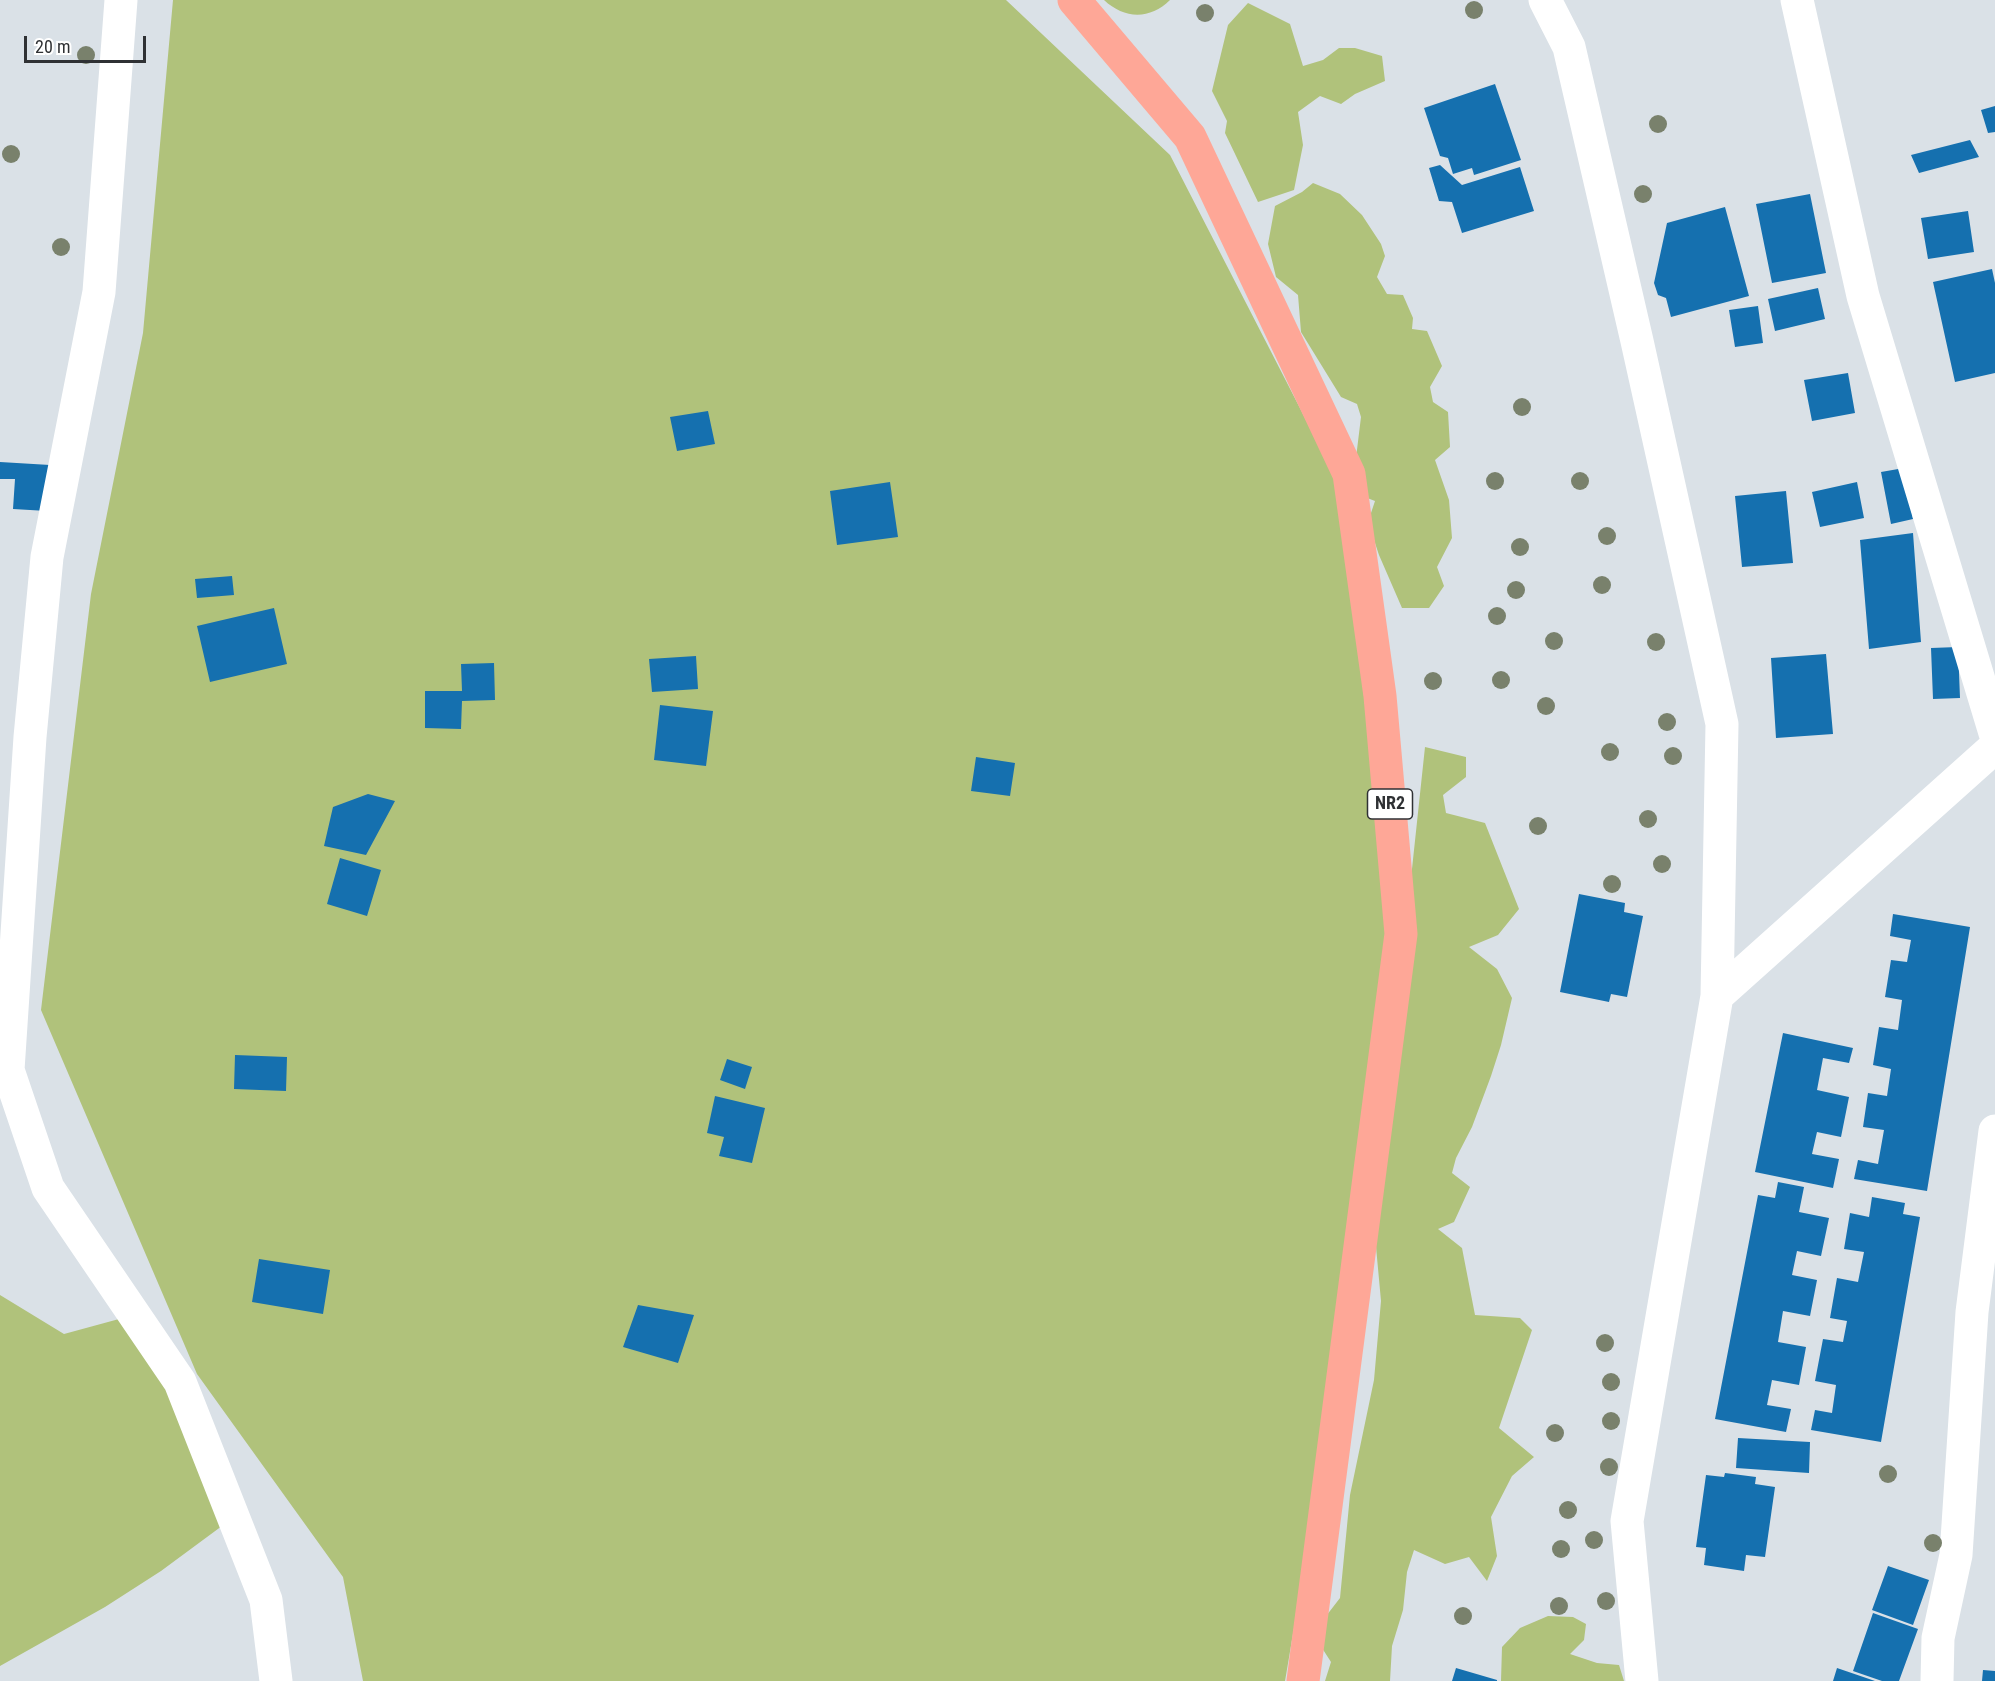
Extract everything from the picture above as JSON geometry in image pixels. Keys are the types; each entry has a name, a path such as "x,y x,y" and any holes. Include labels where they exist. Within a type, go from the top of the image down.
{"highway":[{"name":"NR2","path":"1074,0 1190,137 1350,474 1380,696 1401,933 1303,1681"}],"street":[{"path":"121,0 99,292 47,556 30,738 8,1070 48,1188 180,1382 266,1600 276,1681"},
{"path":"1545,0 1569,47 1722,724 1717,996 1627,1521 1642,1681"},
{"path":"1797,0 1863,296 1995,733"},
{"path":"1717,996 1995,747"},
{"path":"1937,1681 1938,1638 1956,1555 1972,1312 1995,1131"}],"green space":[{"path":"173,0 1006,0 1170,155 1341,488 1390,931 1328,1428 1285,1681 363,1681 343,1577 197,1374 41,1010 91,594 143,333"},
{"path":"1104,0 1170,0 1154,11 1137,15 1120,11"},
{"path":"1248,3 1290,24 1303,66 1323,60 1339,48 1355,48 1382,56 1385,81 1355,94 1341,104 1320,96 1298,112 1303,145 1294,190 1258,202 1225,133 1227,121 1212,91 1228,25"},
{"path":"1313,183 1340,194 1362,215 1381,244 1385,256 1377,277 1387,294 1403,295 1413,318 1412,329 1427,331 1442,366 1430,387 1433,402 1448,412 1450,447 1435,460 1449,500 1452,538 1437,567 1444,586 1429,608 1402,608 1379,555 1368,522 1375,501 1362,496 1355,466 1361,417 1357,404 1341,397 1301,332 1298,295 1276,277 1268,244 1275,206 1302,192"},
{"path":"1425,747 1466,757 1466,777 1443,795 1446,813 1485,823 1519,909 1498,935 1469,947 1497,969 1512,998 1491,1076 1472,1127 1456,1158 1452,1173 1470,1187 1454,1222 1438,1229 1462,1248 1475,1315 1520,1318 1532,1330 1499,1428 1534,1457 1512,1476 1491,1517 1497,1556 1487,1581 1469,1557 1445,1564 1414,1550 1407,1572 1403,1610 1392,1646 1390,1681 1325,1681 1331,1662 1322,1648 1323,1620 1340,1598 1350,1495 1374,1380 1381,1301 1374,1225"},
{"path":"0,1295 64,1334 119,1319 172,1389 226,1523 161,1571 105,1607 0,1666"},
{"path":"1548,1616 1573,1617 1586,1624 1584,1640 1570,1654 1597,1663 1619,1665 1624,1681 1501,1681 1502,1647 1520,1628"}],"building":[{"path":"1495,84 1521,160 1474,175 1472,168 1453,174 1448,158 1440,156 1424,108"},
{"path":"1995,106 1995,132 1988,133 1981,110"},
{"path":"1970,140 1979,157 1919,173 1911,155"},
{"path":"1440,165 1462,185 1520,167 1534,211 1462,233 1452,202 1439,201 1429,168"},
{"path":"1810,194 1826,273 1772,283 1756,204"},
{"path":"1725,207 1749,296 1671,317 1666,298 1658,295 1654,283 1667,223"},
{"path":"1968,211 1974,252 1928,259 1921,218"},
{"path":"1992,269 1995,283 1995,373 1955,382 1933,282"},
{"path":"1818,288 1825,319 1775,331 1768,299"},
{"path":"1758,306 1763,343 1735,347 1729,310"},
{"path":"1848,373 1855,413 1812,421 1804,380"},
{"path":"708,411 715,444 677,451 670,417"},
{"path":"0,462 50,465 47,511 13,509 15,479 0,479"},
{"path":"1904,468 1913,519 1891,524 1881,472"},
{"path":"890,482 898,537 837,545 830,491"},
{"path":"1857,482 1864,518 1820,527 1812,492"},
{"path":"1786,491 1793,563 1742,567 1735,496"},
{"path":"1913,533 1921,642 1869,649 1860,540"},
{"path":"232,576 234,595 197,598 195,579"},
{"path":"274,608 287,664 210,682 197,626"},
{"path":"1958,647 1960,698 1933,699 1931,648"},
{"path":"1826,654 1833,734 1776,738 1771,658"},
{"path":"696,656 698,689 652,692 649,659"},
{"path":"494,663 495,700 462,701 461,729 425,728 425,691 462,691 461,664"},
{"path":"660,705 713,711 706,766 654,760"},
{"path":"976,757 1015,763 1010,796 971,791"},
{"path":"368,794 395,801 366,855 324,846 333,807"},
{"path":"340,858 381,870 367,916 327,904"},
{"path":"1579,894 1625,903 1624,912 1643,916 1627,997 1611,994 1609,1002 1560,992"},
{"path":"1893,914 1970,927 1927,1191 1854,1179 1858,1160 1878,1164 1884,1130 1863,1127 1868,1093 1887,1096 1891,1069 1873,1065 1879,1027 1898,1030 1902,1000 1885,997 1891,960 1907,962 1911,940 1890,936"},
{"path":"1783,1033 1853,1048 1849,1063 1823,1058 1817,1090 1849,1097 1841,1137 1817,1132 1812,1154 1839,1159 1833,1188 1755,1172"},
{"path":"235,1055 287,1057 286,1091 234,1089"},
{"path":"727,1059 752,1067 745,1089 720,1080"},
{"path":"715,1096 765,1108 752,1163 719,1156 724,1137 707,1133"},
{"path":"1778,1182 1804,1187 1799,1212 1829,1218 1821,1256 1797,1251 1792,1275 1817,1280 1810,1316 1783,1311 1778,1342 1806,1347 1799,1385 1772,1380 1767,1405 1791,1409 1786,1432 1715,1419 1758,1195 1775,1198"},
{"path":"1872,1197 1905,1203 1903,1214 1920,1217 1881,1442 1811,1430 1815,1410 1832,1413 1836,1385 1815,1381 1823,1339 1843,1342 1847,1321 1830,1318 1837,1278 1858,1282 1864,1252 1844,1249 1850,1213 1869,1217"},
{"path":"259,1259 330,1270 323,1314 252,1302"},
{"path":"638,1305 694,1315 678,1363 623,1347"},
{"path":"1738,1438 1810,1442 1809,1473 1736,1468"},
{"path":"1725,1473 1756,1477 1755,1484 1775,1487 1765,1557 1746,1555 1744,1571 1704,1565 1706,1548 1696,1547 1706,1475 1724,1477"},
{"path":"1888,1566 1929,1580 1913,1625 1872,1610"},
{"path":"1873,1613 1918,1629 1899,1681 1882,1681 1853,1671"},
{"path":"1456,1668 1497,1680 1497,1681 1452,1681"},
{"path":"1837,1668 1875,1681 1833,1681"},
{"path":"1983,1670 1995,1671 1995,1681 1982,1681"}]}
